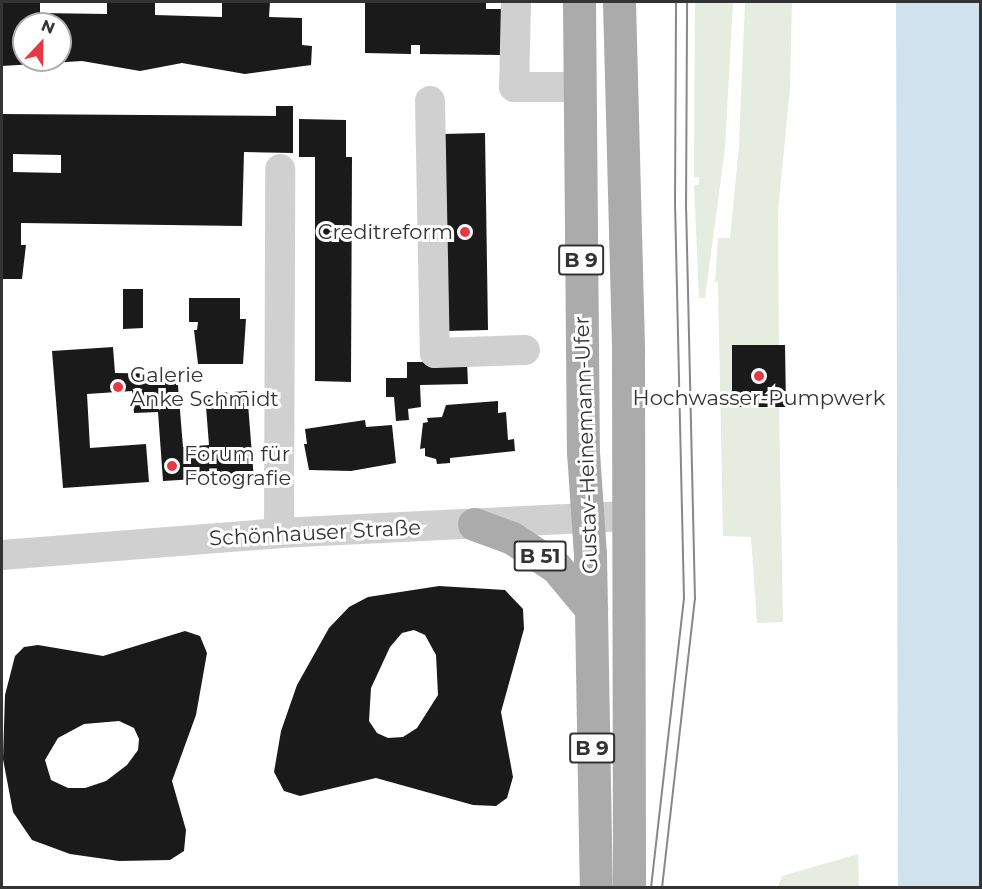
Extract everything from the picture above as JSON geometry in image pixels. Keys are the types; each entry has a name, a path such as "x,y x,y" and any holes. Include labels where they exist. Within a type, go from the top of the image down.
{"main road":[{"name":"Gustav-Heinemann-Ufer","path":"579,2 586,519 591,609 596,888"},
{"name":"Gustav-Heinemann-Ufer","path":"619,2 628,516 629,888"},
{"name":"B 51","path":"474,524 512,538 556,567 591,609"}],"street":[{"path":"516,2 514,87 579,87"},
{"path":"430,101 435,353 525,350"},
{"path":"279,533 280,169"},
{"name":"Schönhauser Straße","path":"2,555 279,533 628,516"}],"shaded area":[{"path":"695,2 733,2 725,148 705,298 699,298 694,185 699,185 699,177 694,177"},
{"path":"745,2 792,2 790,88 778,212 779,345 732,346 732,407 779,407 783,622 757,623 751,537 723,536 718,282 715,282 718,238 730,238 739,146"},
{"path":"858,854 859,887 778,887 782,876"}],"water":[{"path":"896,2 980,2 980,887 898,887"}],"building":[{"path":"2,2 40,2 40,12 12,12 12,65 2,66"},
{"path":"107,2 155,2 155,15 222,17 222,2 270,2 269,17 302,18 302,45 312,46 311,65 245,74 182,63 140,71 82,61 72,62 72,13 107,14"},
{"path":"365,2 486,2 486,9 503,9 502,55 420,54 420,45 411,45 411,54 365,53"},
{"path":"276,106 293,106 293,153 244,152 242,226 21,223 21,245 26,245 22,279 2,279 2,114 276,116","holes":["13,154 61,155 61,173 13,172"]},
{"path":"299,119 346,120 346,157 352,157 351,382 315,381 315,157 299,157"},
{"name":"Creditreform","path":"485,133 488,330 445,331 442,134"},
{"path":"123,289 143,289 143,328 123,329"},
{"path":"189,298 240,298 240,319 246,319 243,364 198,364 194,330 197,330 198,322 189,322"},
{"name":"Hochwasser-Pumpwerk","path":"732,345 785,345 786,407 732,407"},
{"path":"113,347 115,373 177,374 183,447 209,445 205,394 247,391 254,480 212,482 212,478 163,481 158,412 134,413 132,391 87,394 90,448 146,444 149,482 63,488 52,351"},
{"path":"407,362 467,362 468,384 420,385 421,407 408,409 409,420 396,421 394,397 386,397 386,378 407,378"},
{"path":"498,401 498,413 506,412 508,440 514,439 515,451 450,458 450,463 437,464 436,459 425,456 425,448 420,449 423,423 428,422 427,418 442,417 446,405"},
{"path":"365,420 366,427 392,425 396,463 351,471 309,470 304,444 307,444 305,429"},
{"path":"439,586 505,590 523,609 524,629 501,712 513,777 507,798 496,806 473,805 376,778 300,796 284,791 274,772 281,731 297,685 329,628 349,607 368,597","holes":["414,630 425,635 436,655 438,695 417,728 403,737 388,738 377,733 369,721 371,688 390,647 402,633"]},
{"path":"185,631 200,636 207,653 196,715 172,781 186,830 184,851 170,860 119,861 70,854 32,840 13,812 3,759 5,695 15,656 24,647 38,645 103,656","holes":["119,721 134,728 139,739 138,750 127,765 106,781 85,788 68,788 51,780 45,760 58,738 84,724"]}],"tram line":[{"path":"651,888 684,599 675,203 676,2"},
{"path":"662,888 695,600 686,210 687,2"}],"place":[{"name":"Creditreform","path":"465,232"},
{"name":"Hochwasser-Pumpwerk","path":"759,376"},
{"name":"Galerie Anke Schmidt","path":"118,387"},
{"name":"Forum für Fotografie","path":"172,466"}]}
